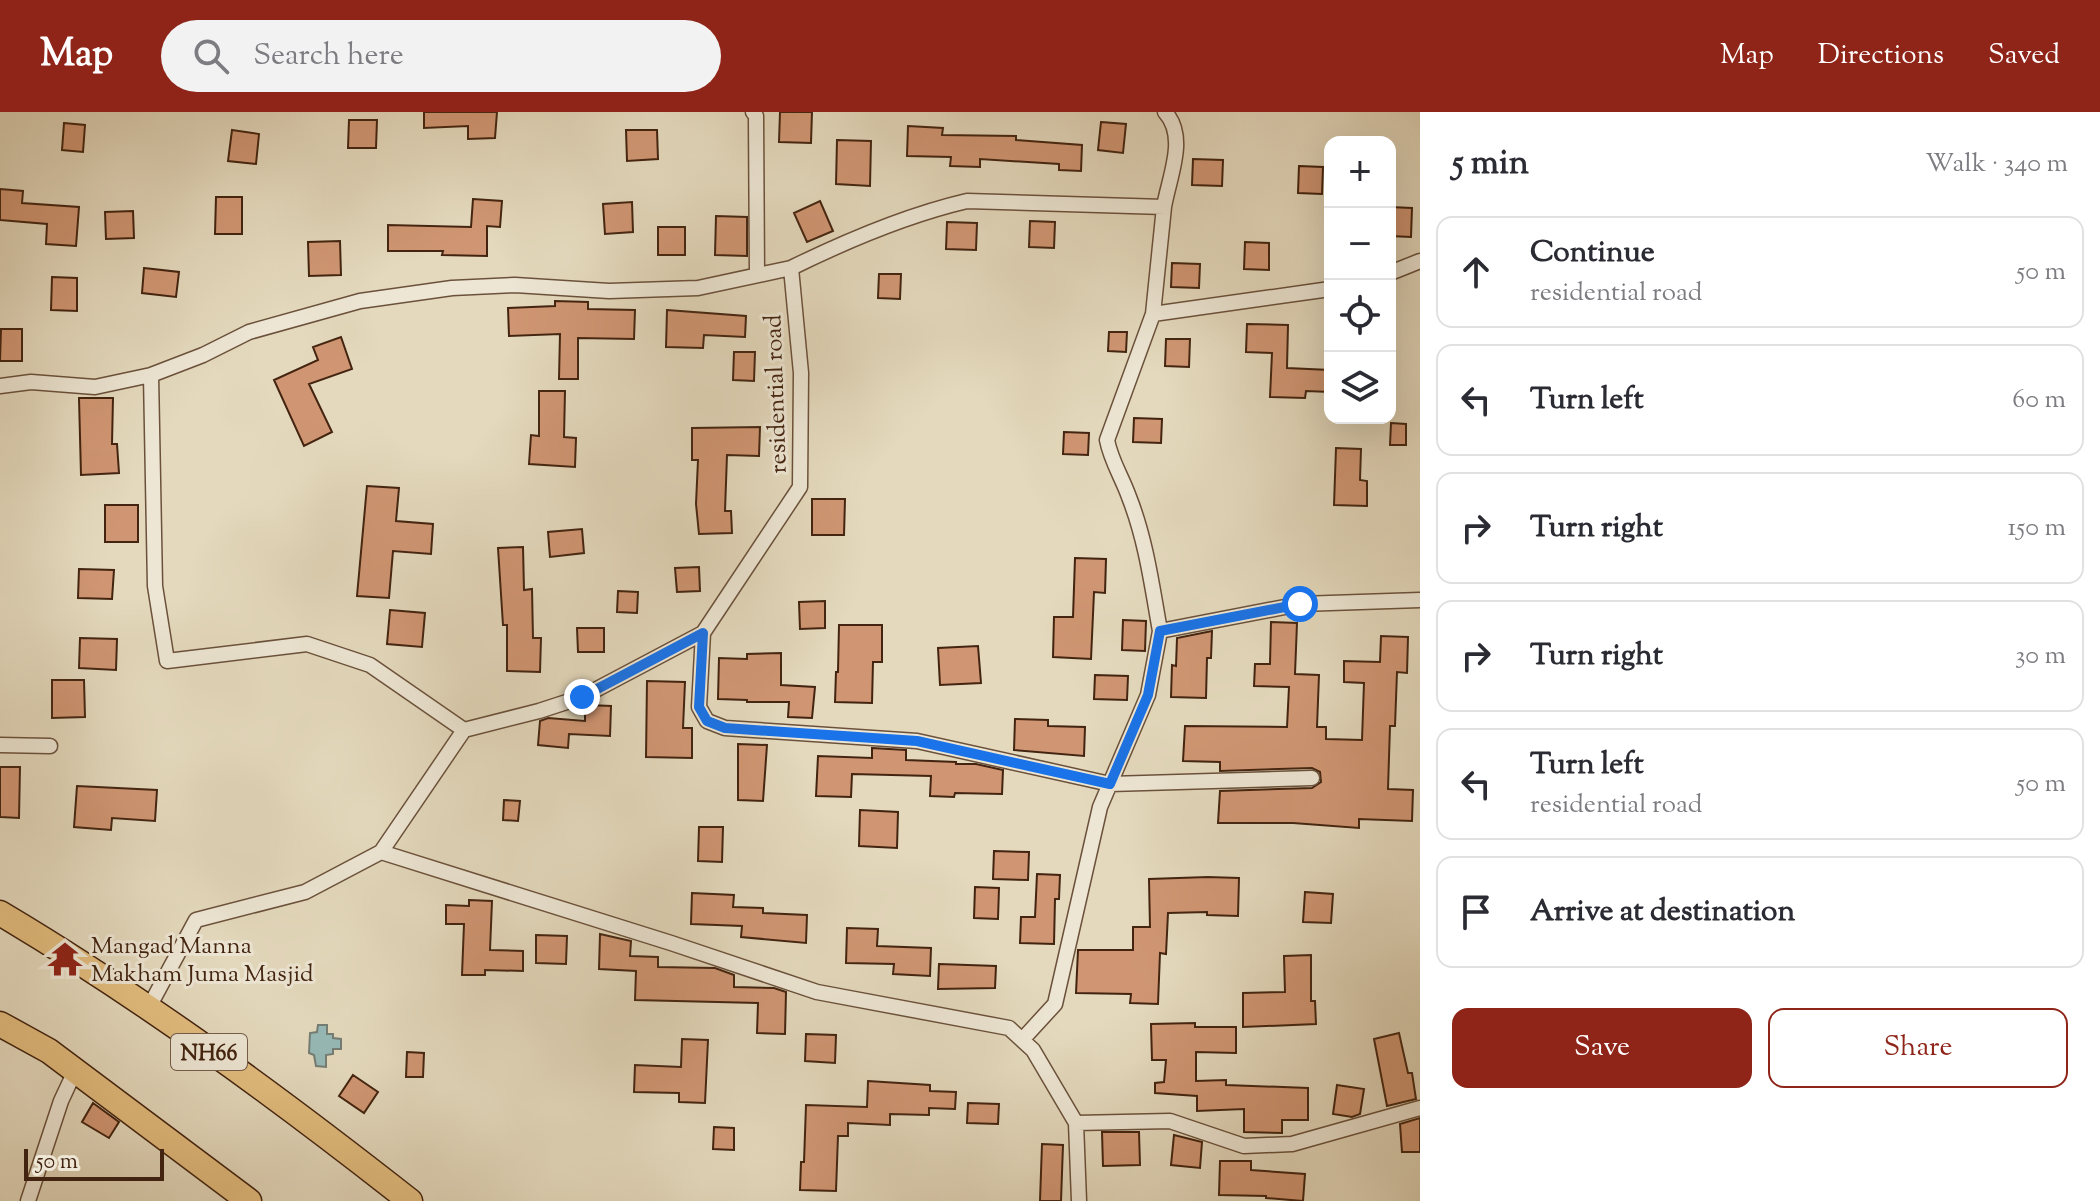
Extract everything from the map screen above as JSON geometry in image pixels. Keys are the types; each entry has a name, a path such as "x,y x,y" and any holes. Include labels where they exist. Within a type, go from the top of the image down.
{"highway":[{"name":"NH66","path":"0,913 79,960 323,1132 410,1201"},
{"path":"0,1024 49,1051 249,1201"}],"street":[{"path":"753,112 756,116 757,275"},
{"path":"1022,1040 1055,1004 1100,807 1148,695 1160,631 1146,553 1129,496 1110,458 1107,440 1153,314 1164,207 1178,139 1174,121 1165,112"},
{"path":"0,386 31,382 95,387 151,375 203,355 249,332 360,301 452,288 515,285 609,291 698,288 791,268 824,252 942,207 967,201 1164,207"},
{"path":"1396,271 1420,261"},
{"name":"residential road","path":"464,730 582,697 703,633 800,487 801,373 791,268"},
{"path":"1153,314 1324,290"},
{"path":"148,1009 196,920 305,892 381,852 464,730 370,665 307,644 167,661 155,586 151,375"},
{"path":"1160,631 1300,604 1420,600"},
{"path":"703,633 699,707 707,721 725,728 917,741 1110,784 1312,778"},
{"path":"0,745 50,746"},
{"path":"381,852 817,992 1009,1028 1033,1050 1076,1123 1079,1201"},
{"path":"28,1201 61,1101 75,1071"},
{"path":"1076,1123 1170,1121 1244,1146 1292,1144 1420,1108"}],"water":[{"path":"318,1025 327,1025 327,1034 341,1039 341,1049 333,1049 333,1054 326,1055 326,1067 316,1066 314,1055 309,1053 310,1033 317,1032"}],"building":[{"path":"424,112 497,112 495,138 468,139 468,126 424,128"},
{"path":"780,112 812,112 811,143 779,142"},
{"path":"349,120 377,120 376,148 348,148"},
{"path":"1101,122 1126,124 1123,153 1098,150"},
{"path":"64,123 85,125 83,152 62,150"},
{"path":"908,126 943,128 942,135 1016,136 1016,140 1082,145 1081,171 1059,170 1059,164 980,159 980,167 950,166 951,157 907,156"},
{"path":"232,130 259,134 256,164 228,161"},
{"path":"626,130 657,130 658,159 627,161"},
{"path":"837,140 871,141 870,186 836,184"},
{"path":"1193,159 1223,160 1222,186 1192,185"},
{"path":"1299,166 1323,167 1322,194 1298,193"},
{"path":"0,189 23,191 22,203 79,207 76,246 46,244 47,224 0,220"},
{"path":"216,197 242,197 242,234 215,234"},
{"path":"473,199 502,201 500,227 487,226 487,256 442,255 443,251 388,251 388,225 471,227"},
{"path":"820,201 833,231 807,242 794,213"},
{"path":"632,202 633,232 605,234 603,204"},
{"path":"1396,207 1412,208 1411,237 1396,236"},
{"path":"133,211 134,238 106,239 105,212"},
{"path":"716,216 747,217 747,256 715,255"},
{"path":"1030,221 1055,222 1054,248 1029,247"},
{"path":"947,222 977,223 976,250 946,249"},
{"path":"658,227 685,227 685,255 658,255"},
{"path":"340,241 341,275 309,276 308,242"},
{"path":"1245,242 1269,243 1269,270 1244,269"},
{"path":"1172,263 1200,264 1199,288 1171,287"},
{"path":"144,268 179,272 176,297 142,293"},
{"path":"879,274 901,274 900,299 878,298"},
{"path":"52,277 77,278 77,311 51,310"},
{"path":"555,301 588,302 588,309 635,310 634,339 578,338 578,379 559,379 560,334 509,336 508,308 555,306"},
{"path":"667,310 746,316 745,337 704,335 703,348 666,347"},
{"path":"1247,324 1288,325 1287,368 1324,370 1324,392 1306,391 1305,398 1270,397 1272,353 1246,352"},
{"path":"1,329 22,329 22,361 0,361"},
{"path":"1109,332 1127,332 1126,352 1108,351"},
{"path":"341,337 352,369 309,384 332,432 304,446 274,380 318,360 313,347"},
{"path":"1166,339 1190,339 1189,367 1165,366"},
{"path":"734,352 755,352 754,381 733,380"},
{"path":"539,391 565,391 564,437 576,438 575,467 529,464 531,435 539,436"},
{"path":"79,398 113,398 112,444 117,444 119,473 81,475"},
{"path":"1134,418 1162,419 1161,443 1133,442"},
{"path":"1391,424 1406,424 1406,445 1390,445"},
{"path":"760,427 759,456 727,455 725,511 731,511 732,533 699,534 696,504 698,460 692,460 692,428"},
{"path":"1064,432 1089,433 1088,455 1063,454"},
{"path":"1336,448 1361,449 1360,480 1367,481 1367,506 1334,505"},
{"path":"367,486 399,488 396,521 433,524 431,554 393,551 389,598 357,596"},
{"path":"812,499 845,499 844,535 812,535"},
{"path":"105,505 138,505 138,542 105,542"},
{"path":"582,529 584,553 550,557 548,532"},
{"path":"523,547 524,590 532,589 533,638 541,638 540,672 507,671 507,625 503,625 498,548"},
{"path":"1075,558 1106,559 1105,593 1094,592 1091,659 1053,657 1054,617 1073,617"},
{"path":"699,567 700,591 677,592 675,568"},
{"path":"79,569 114,570 112,599 78,598"},
{"path":"618,591 638,592 637,613 617,612"},
{"path":"825,601 825,628 800,629 799,602"},
{"path":"390,610 425,613 422,647 387,644"},
{"path":"1123,620 1146,621 1145,651 1122,650"},
{"path":"1271,622 1297,623 1295,674 1319,675 1317,727 1326,727 1326,739 1362,740 1364,683 1344,682 1344,661 1380,662 1381,636 1408,637 1407,673 1397,672 1395,726 1390,726 1388,789 1413,790 1412,821 1359,819 1359,828 1293,823 1218,823 1220,791 1312,788 1321,782 1320,772 1312,768 1220,771 1220,762 1183,761 1185,726 1287,727 1289,687 1254,686 1255,664 1270,664"},
{"path":"839,625 882,625 882,662 873,662 872,703 835,702"},
{"path":"577,628 604,628 604,652 578,652"},
{"path":"1212,631 1211,658 1207,658 1206,698 1171,697 1177,638"},
{"path":"80,638 117,639 116,670 79,668"},
{"path":"978,646 981,683 940,685 938,648"},
{"path":"781,653 781,685 815,687 812,718 788,717 789,702 718,699 719,658 747,659 747,654"},
{"path":"1095,675 1128,676 1127,700 1094,699"},
{"path":"52,680 84,680 85,717 52,718"},
{"path":"647,681 685,682 683,728 692,728 692,758 646,757"},
{"path":"585,706 611,706 610,736 569,734 568,748 538,745 540,721 548,718 585,721"},
{"path":"1015,719 1048,720 1048,726 1085,727 1084,756 1014,750"},
{"path":"738,744 767,745 763,801 738,800"},
{"path":"872,748 906,750 906,760 976,764 1003,770 1002,794 930,796 931,776 852,774 851,797 816,796 818,756 872,758"},
{"path":"0,767 20,767 19,818 0,817"},
{"path":"77,786 157,790 155,821 112,818 111,830 74,827"},
{"path":"504,800 520,801 518,821 503,820"},
{"path":"860,810 898,812 897,848 859,846"},
{"path":"699,827 723,827 722,862 698,861"},
{"path":"994,851 1029,852 1028,880 993,879"},
{"path":"1037,874 1060,875 1059,899 1055,899 1054,944 1020,943 1021,917 1035,917"},
{"path":"1239,878 1238,916 1207,915 1207,912 1168,913 1166,954 1160,953 1158,1004 1130,1003 1131,994 1076,993 1078,950 1133,950 1133,927 1150,927 1149,879"},
{"path":"975,887 999,888 998,919 974,918"},
{"path":"1305,892 1333,894 1331,923 1303,922"},
{"path":"692,893 734,895 733,907 763,908 763,913 807,915 806,943 741,937 742,926 691,924"},
{"path":"469,900 492,901 490,950 523,951 523,971 485,970 485,975 462,975 464,924 446,924 446,905 469,906"},
{"path":"847,928 878,929 877,946 931,948 930,976 893,974 894,964 846,963"},
{"path":"600,934 631,941 630,956 658,957 658,967 715,968 734,975 734,987 774,988 786,992 785,1034 757,1033 758,1003 635,1000 636,971 599,969"},
{"path":"536,935 567,936 566,964 536,963"},
{"path":"1311,955 1311,1001 1315,1001 1316,1024 1243,1027 1243,993 1285,992 1284,956"},
{"path":"939,964 996,966 995,988 938,989"},
{"path":"1195,1023 1195,1027 1236,1027 1236,1053 1196,1052 1196,1081 1226,1080 1226,1085 1308,1088 1308,1120 1282,1120 1282,1133 1244,1132 1244,1109 1197,1111 1197,1096 1155,1093 1155,1083 1164,1082 1166,1060 1152,1060 1151,1024"},
{"path":"1399,1033 1408,1073 1412,1073 1416,1099 1387,1106 1374,1039"},
{"path":"806,1034 836,1035 835,1063 805,1061"},
{"path":"682,1039 708,1040 705,1103 679,1102 679,1093 634,1092 635,1065 681,1067"},
{"path":"407,1052 424,1053 423,1077 406,1077"},
{"path":"353,1075 378,1092 364,1113 339,1096"},
{"path":"868,1081 930,1085 930,1091 956,1092 955,1109 929,1108 929,1115 890,1114 890,1125 848,1123 848,1136 838,1136 836,1191 800,1190 806,1105 867,1107"},
{"path":"1337,1085 1364,1089 1360,1114 1352,1117 1333,1114"},
{"path":"93,1103 119,1122 109,1138 82,1122"},
{"path":"968,1103 999,1104 998,1124 967,1123"},
{"path":"1420,1118 1420,1152 1402,1152 1400,1124"},
{"path":"714,1127 734,1128 734,1150 713,1149"},
{"path":"1102,1132 1139,1132 1140,1165 1103,1166"},
{"path":"1174,1135 1202,1142 1200,1168 1171,1165"},
{"path":"1042,1144 1063,1145 1061,1201 1040,1201"},
{"path":"1220,1161 1251,1161 1251,1170 1305,1174 1303,1201 1219,1195"}],"place":[{"name":"Mangad Manna Makham Juma Masjid","path":"65,959"}],"route":[{"path":"582,697 703,633 699,707 707,721 725,728 917,741 1110,784 1148,695 1160,631 1300,604"}]}
